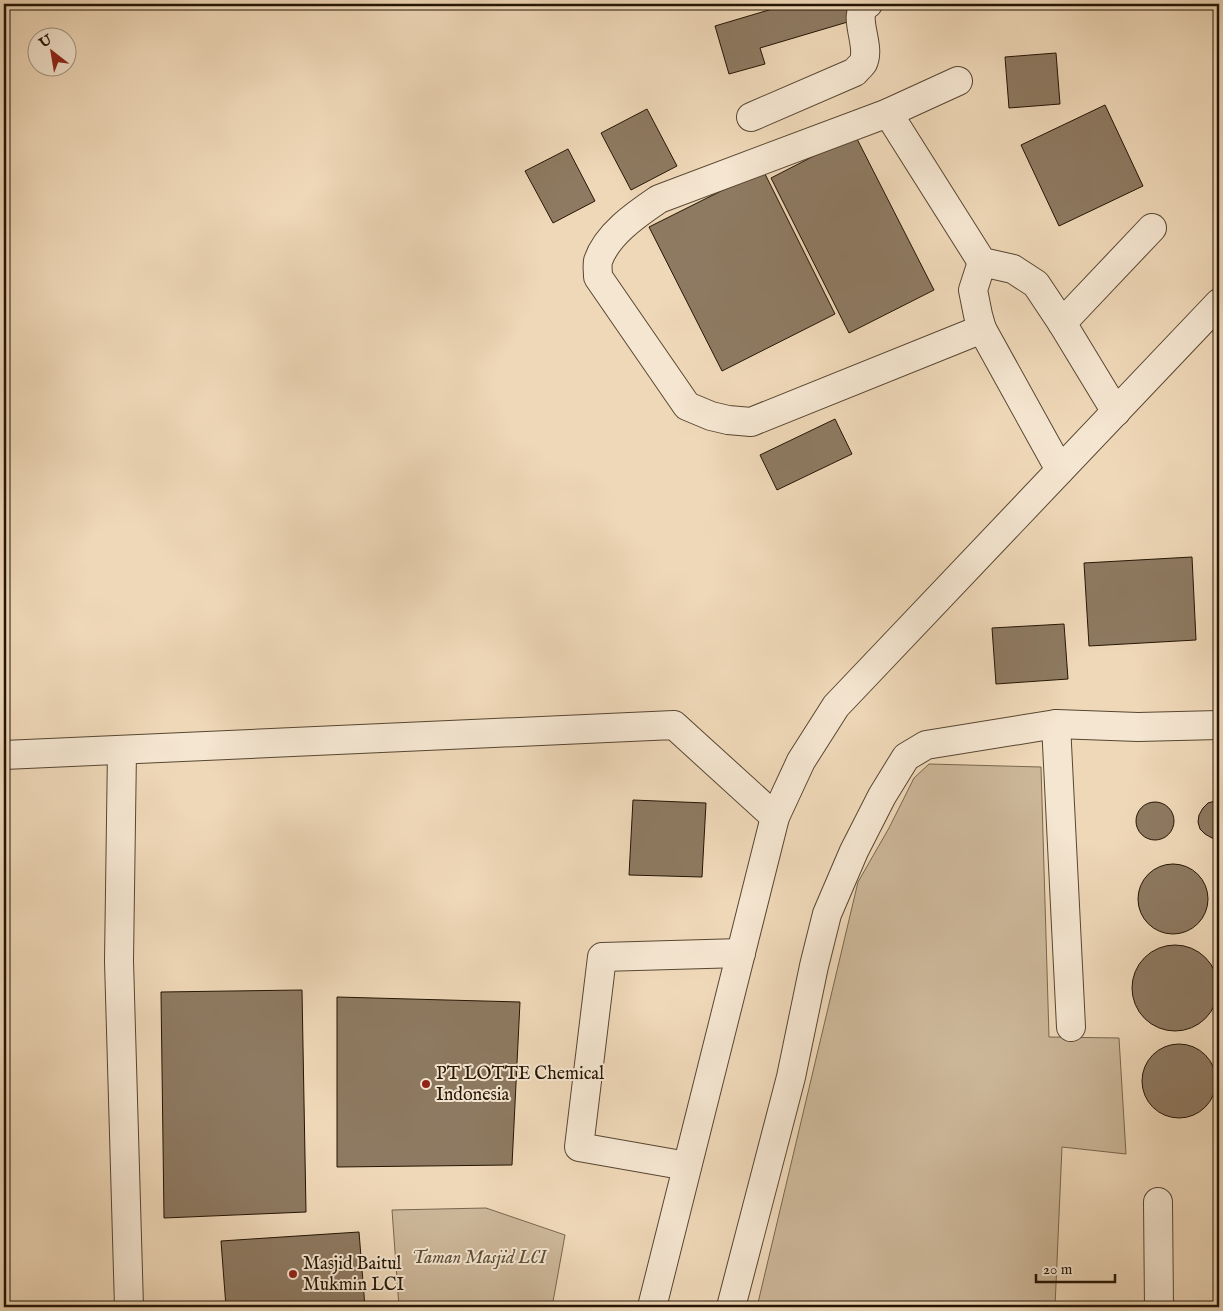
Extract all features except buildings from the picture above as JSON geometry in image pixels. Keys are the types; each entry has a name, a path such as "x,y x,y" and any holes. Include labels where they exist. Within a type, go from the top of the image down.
{"lane":[{"path":"751,117 855,72 863,63 866,50 860,14 863,7 868,4"},
{"path":"958,81 888,113 659,199 640,212 609,240 597,263 598,276 687,406 711,416 728,420 751,422 982,329"},
{"path":"888,113 982,262 1013,269 1036,284 1116,412"},
{"path":"1062,323 1152,228"},
{"path":"982,262 974,290 982,329 1060,470"},
{"path":"652,1307 775,817 802,760 836,706 1219,303"},
{"path":"1056,724 1071,1027"},
{"path":"731,1307 791,1077 827,914 854,851 882,796 906,758 926,745 1056,724 1138,727 1219,725"},
{"path":"4,755 674,725 775,817"},
{"path":"122,750 119,961 129,1307"},
{"path":"687,1166 579,1147 602,957 741,953"},
{"path":"1158,1202 1159,1307"}],"green space":[{"path":"929,764 1041,767 1049,1037 1119,1038 1126,1154 1062,1147 1055,1307 757,1307 858,882 889,828 914,778"},
{"name":"Taman Masjid LCI","path":"486,1208 565,1235 552,1307 399,1307 392,1210"}],"place":[{"name":"PT LOTTE Chemical Indonesia","path":"426,1084"},
{"name":"Masjid Baitul Mukmin LCI","path":"293,1274"}]}
